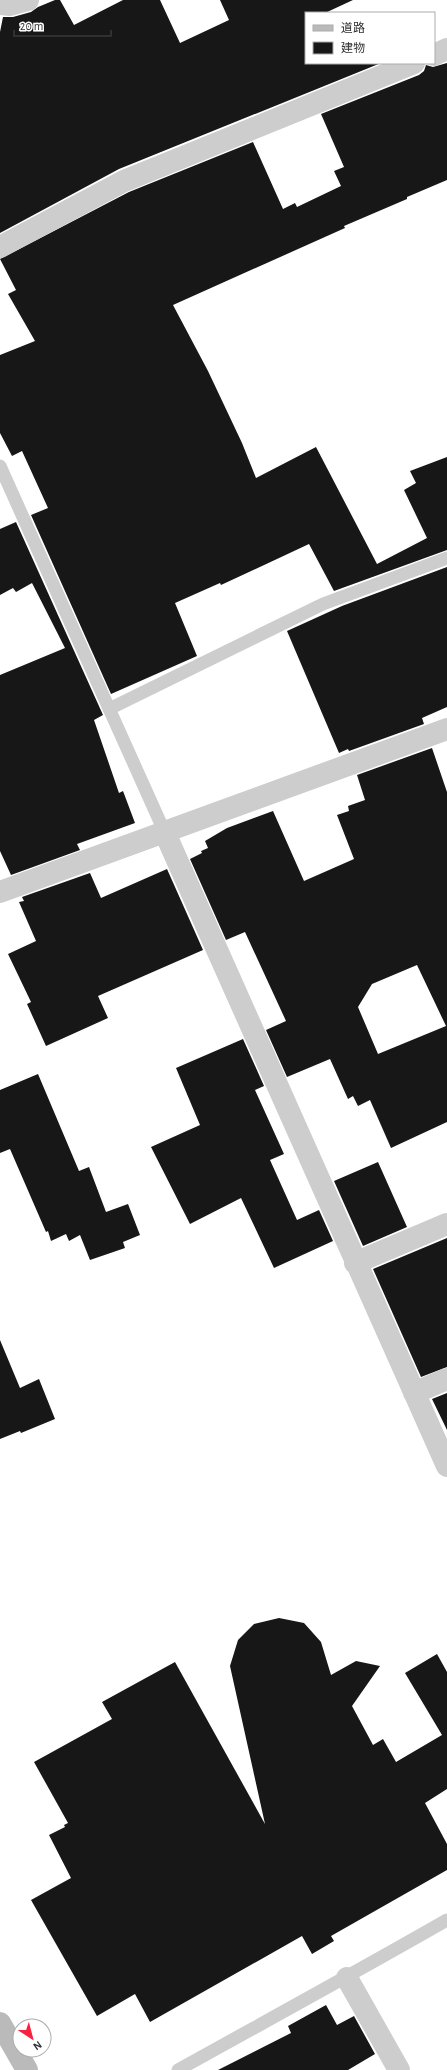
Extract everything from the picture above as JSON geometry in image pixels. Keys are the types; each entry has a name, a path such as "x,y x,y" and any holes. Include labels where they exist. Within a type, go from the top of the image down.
{"main road":[{"path":"0,2023 27,2070"}],"street":[{"path":"0,4 10,5 28,0"},
{"path":"435,55 447,49"},
{"path":"0,247 124,181 412,64"},
{"path":"0,892 447,729"},
{"path":"165,833 355,1263 447,1466"},
{"path":"355,1263 447,1224"},
{"path":"414,1393 447,1379"},
{"path":"347,1978 399,2070"}],"lane":[{"path":"0,466 165,833"},
{"path":"109,709 323,604 447,558"},
{"path":"178,2070 317,1992 347,1978 447,1920"}],"building":[{"path":"55,0 60,0 74,25 123,0 160,0 180,43 229,20 220,0 353,0 327,12 305,12 305,64 379,64 119,169 0,233 0,32 3,17 13,17 31,12 38,7"},
{"path":"447,63 447,180 344,226 345,228 173,305 208,371 242,443 256,478 316,447 377,564 427,538 404,490 416,483 410,471 447,457 447,550 334,591 309,544 221,585 220,583 175,603 197,656 111,694 31,515 48,508 22,451 12,456 0,433 0,355 35,341 8,294 16,290 0,259 129,192 253,142 283,209 295,203 297,207 341,186 334,171 344,167 321,114 419,75 424,71 426,65 433,67"},
{"path":"16,522 103,715 94,720 119,793 123,791 135,823 77,844 80,850 11,875 0,851 0,675 65,648 32,583 16,592 13,588 0,595 0,529"},
{"path":"447,567 447,707 422,718 424,724 349,751 348,749 339,753 287,631 342,606"},
{"path":"432,748 447,792 447,1122 391,1148 370,1100 358,1106 353,1096 348,1099 330,1059 287,1077 266,1030 286,1021 245,932 226,940 190,859 208,848 205,841 227,828 273,811 304,881 354,859 337,815 349,811 348,806 365,800 357,775","holes":["417,965 446,1026 378,1054 358,1007 372,984"]},
{"path":"167,869 203,950 98,996 108,1018 46,1046 27,1004 31,1002 8,954 36,941 19,902 24,901 22,897 90,873 101,898"},
{"path":"243,1039 264,1086 255,1090 284,1154 270,1160 297,1220 319,1210 333,1241 274,1268 241,1198 190,1224 151,1147 200,1125 176,1068"},
{"path":"38,1074 79,1171 89,1167 106,1212 128,1204 140,1235 123,1242 125,1248 90,1260 80,1235 69,1241 66,1234 51,1241 48,1231 46,1232 10,1149 0,1153 0,1090"},
{"path":"378,1162 407,1227 363,1246 334,1181"},
{"path":"447,1238 447,1367 421,1377 373,1269"},
{"path":"0,1340 20,1388 39,1379 55,1419 21,1433 20,1431 0,1439"},
{"path":"447,1393 447,1430 432,1399"},
{"path":"279,1618 304,1623 321,1642 331,1675 356,1661 380,1666 352,1706 373,1745 383,1739 396,1762 442,1735 405,1673 437,1654 447,1672 447,1789 425,1803 447,1844 447,1870 331,1936 334,1941 312,1954 302,1936 150,2022 135,1994 97,2016 31,1900 71,1878 49,1835 65,1827 64,1825 68,1823 34,1762 112,1719 102,1702 175,1662 265,1824 230,1666 238,1640 254,1624"},
{"path":"326,2005 337,2025 354,2016 375,2054 348,2070 218,2070 291,2033 288,2026"}]}
